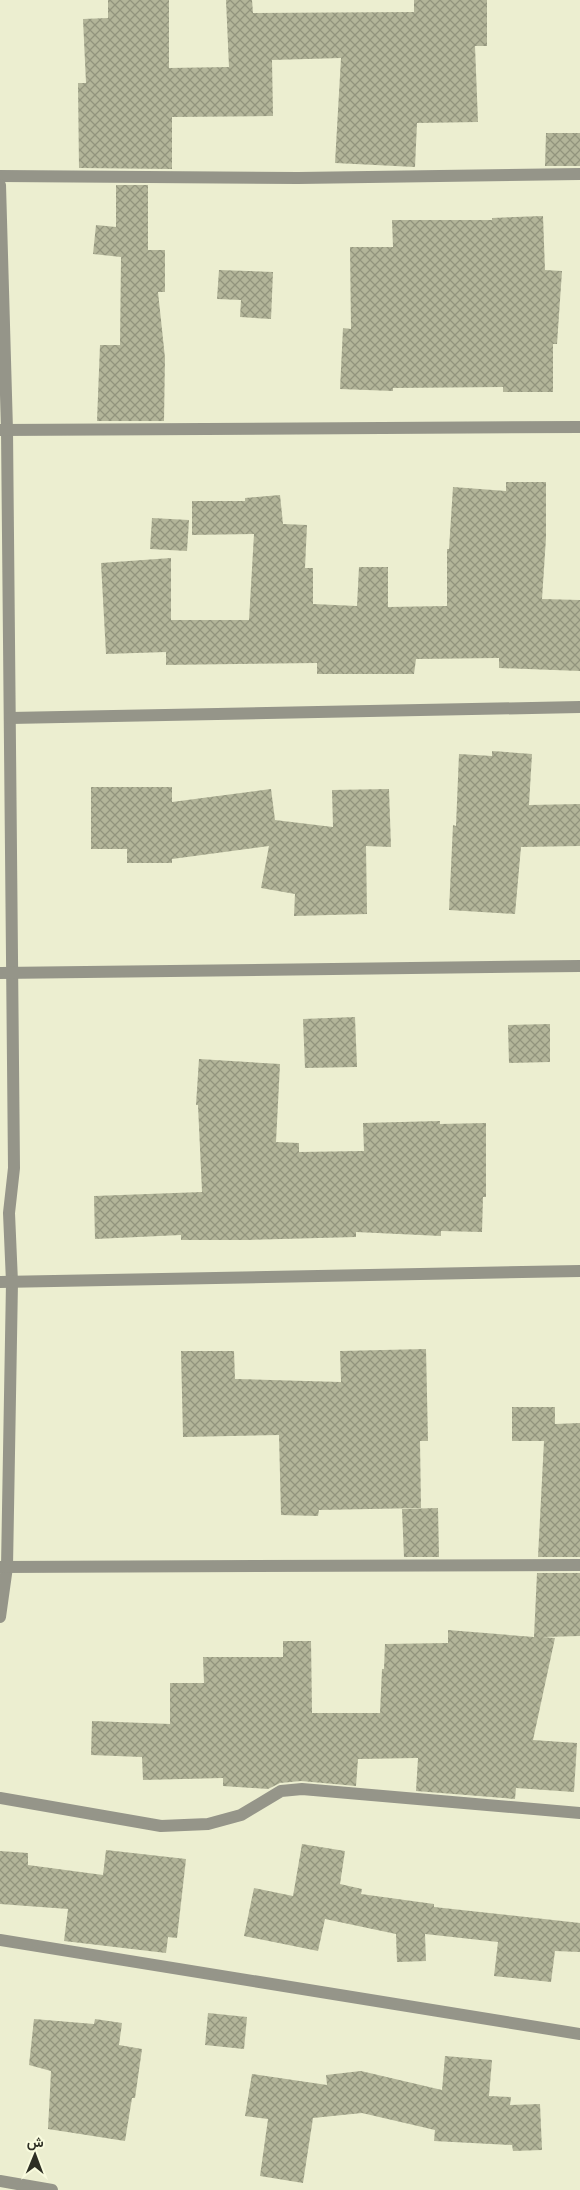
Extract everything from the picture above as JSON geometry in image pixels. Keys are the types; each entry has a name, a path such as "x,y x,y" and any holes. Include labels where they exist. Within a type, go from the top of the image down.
{"street":[{"path":"0,176 298,178 580,174"},
{"path":"0,186 3,430 10,718 6,973 14,1168 9,1213 6,1282 3,1567 0,1617"},
{"path":"3,430 580,427"},
{"path":"10,718 580,707"},
{"path":"6,973 580,966"},
{"path":"6,1282 580,1271"},
{"path":"3,1567 580,1564"},
{"path":"0,1798 161,1826 208,1824 241,1815 281,1791 302,1789 580,1813"},
{"path":"0,1940 580,2034"},
{"path":"0,2181 52,2190"}],"building":[{"path":"108,0 169,0 169,68 229,67 226,0 252,0 253,13 414,12 414,0 487,0 487,46 475,46 478,122 417,123 415,167 335,163 341,58 272,60 273,116 172,117 172,169 79,168 78,83 86,83 83,19 108,18"},
{"path":"546,133 580,133 580,166 545,166"},
{"path":"116,185 148,185 148,250 165,250 165,292 158,292 165,358 164,421 97,421 100,345 120,345 121,257 93,254 96,225 116,227"},
{"path":"543,216 545,270 562,271 557,344 553,344 553,392 503,392 503,387 393,388 393,391 340,389 343,328 351,329 350,247 393,247 392,220 492,220 492,218"},
{"path":"219,270 273,272 271,319 240,317 241,300 217,299"},
{"path":"506,482 546,482 546,538 542,599 580,600 580,671 499,668 499,658 416,659 414,674 317,674 317,663 166,665 166,652 106,654 101,563 171,558 171,620 249,620 254,534 192,535 192,501 245,501 245,498 280,495 283,524 307,525 305,568 313,568 313,604 357,606 359,567 388,567 388,607 447,606 447,549 449,549 453,487 506,491"},
{"path":"152,518 189,520 187,551 150,549"},
{"path":"492,751 532,754 529,805 580,804 580,846 521,847 515,914 449,910 453,825 456,826 459,754 492,756"},
{"path":"91,787 172,787 172,802 271,789 275,820 333,827 332,790 389,789 391,847 366,846 367,914 294,916 295,894 261,888 269,846 172,859 172,863 127,863 127,849 91,849"},
{"path":"355,1017 357,1067 305,1068 303,1019"},
{"path":"550,1024 550,1062 509,1063 508,1025"},
{"path":"199,1059 280,1064 276,1142 299,1143 299,1152 364,1151 363,1123 440,1121 440,1124 486,1123 486,1197 483,1197 482,1232 441,1231 441,1236 356,1232 356,1237 248,1240 181,1240 181,1235 95,1239 94,1196 202,1192 198,1105 196,1105"},
{"path":"426,1349 428,1441 420,1441 421,1508 319,1510 318,1516 281,1515 279,1435 183,1437 181,1351 234,1351 235,1379 341,1382 340,1351"},
{"path":"512,1407 555,1407 555,1424 580,1423 580,1557 538,1557 544,1441 512,1441"},
{"path":"438,1508 439,1557 404,1557 402,1509"},
{"path":"537,1573 580,1573 580,1636 542,1637 555,1638 533,1740 577,1743 574,1792 516,1788 515,1799 416,1791 418,1758 358,1759 356,1786 301,1781 280,1783 268,1789 223,1786 223,1778 143,1780 142,1757 91,1755 92,1721 170,1724 170,1683 204,1683 203,1657 283,1657 283,1641 311,1641 312,1713 380,1713 385,1644 448,1643 448,1630 534,1637"},
{"path":"302,1844 345,1851 340,1884 362,1889 361,1894 434,1904 434,1907 580,1923 580,1952 555,1951 551,1982 494,1976 498,1942 425,1934 426,1961 397,1962 396,1934 325,1919 318,1951 244,1936 254,1888 293,1896"},
{"path":"106,1850 186,1859 177,1938 168,1937 166,1953 64,1941 68,1909 0,1904 0,1851 28,1853 28,1865 103,1875"},
{"path":"208,2013 247,2017 244,2049 205,2045"},
{"path":"34,2019 94,2024 95,2019 122,2023 119,2045 142,2049 135,2098 132,2098 125,2141 48,2129 51,2071 29,2065"},
{"path":"445,2056 492,2060 489,2096 511,2097 510,2105 540,2104 542,2150 513,2151 512,2145 434,2141 435,2130 362,2113 313,2118 303,2183 260,2176 268,2119 245,2116 252,2074 327,2085 326,2075 361,2071 442,2090"}]}
